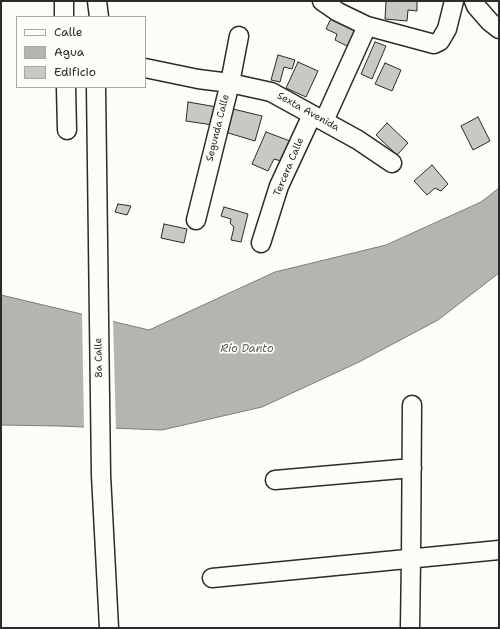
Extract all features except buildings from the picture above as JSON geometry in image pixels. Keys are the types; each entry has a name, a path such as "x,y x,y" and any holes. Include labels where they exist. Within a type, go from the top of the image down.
{"street":[{"path":"64,1 64,16"},
{"path":"95,16 96,1"},
{"path":"96,1 99,16"},
{"path":"322,1 338,12 367,26 434,44 440,41 447,29 454,1"},
{"path":"474,1 490,22 499,29"},
{"name":"Tercera Calle","path":"261,243 279,186 318,118 367,26"},
{"name":"Segunda Calle","path":"196,220 230,83 239,36"},
{"name":"Sexta Avenida","path":"146,68 271,92 358,140 392,163"},
{"path":"66,88 67,130"},
{"name":"8a Calle","path":"96,88 101,475 109,628"},
{"path":"410,628 412,405"},
{"path":"275,480 412,468"},
{"path":"212,578 499,550"}],"water":[{"name":"Río Danto","path":"499,188 499,273 438,320 359,362 262,407 162,430 1,425 1,295 149,330 275,272 386,245 481,202"}],"pier":[{"path":"82,312 113,319 116,430 84,429"}]}
